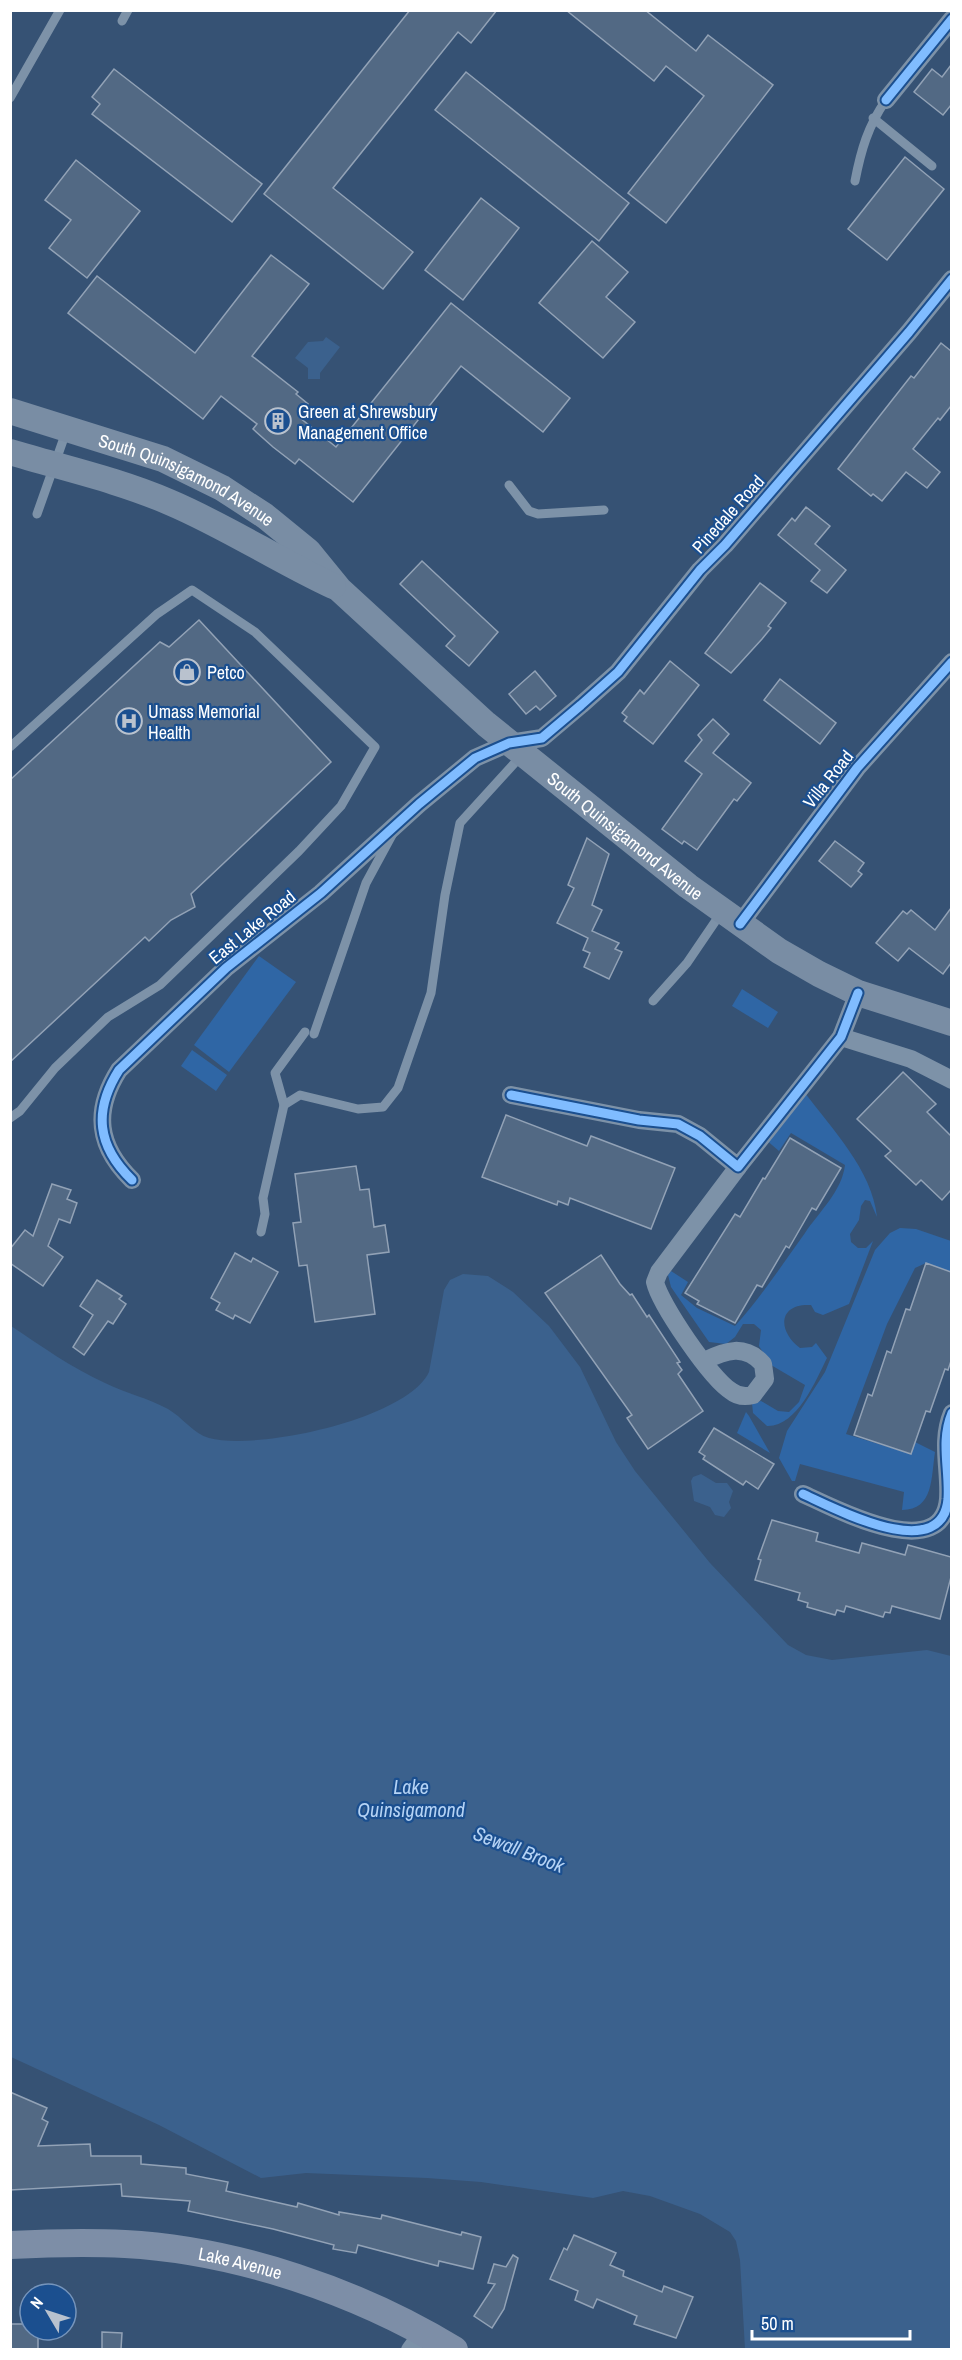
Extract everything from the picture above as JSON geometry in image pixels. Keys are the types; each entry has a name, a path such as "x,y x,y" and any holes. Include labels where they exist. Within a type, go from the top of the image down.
{"main road":[{"name":"South Quinsigamond Avenue","path":"10,411 163,459 222,488 265,516 308,551 339,589 516,748 731,917 799,963 858,993 951,1023"},
{"name":"South Quinsigamond Avenue","path":"10,452 126,486 169,502 212,521 294,568 339,589"},
{"name":"Lake Avenue","path":"10,2245 127,2244 192,2252 238,2261 359,2302 417,2341 454,2349"}],"street":[{"path":"886,100 951,19"},
{"name":"Pinedale Road","path":"516,748 542,738 618,672 700,570 909,332 951,279"},
{"name":"Villa Road","path":"731,917 857,768 946,682 951,662"},
{"name":"East Lake Road","path":"132,1180 112,1157 102,1130 104,1100 119,1070 225,968 321,893 398,823 475,758 516,748"},
{"path":"705,1361 668,1312 655,1282 659,1272 738,1167 841,1037 858,993"},
{"path":"841,1037 911,1059 951,1080"},
{"path":"511,1095 639,1120 678,1124 700,1136 738,1167"},
{"path":"803,1494 894,1531 928,1528 943,1515 948,1501 945,1442 951,1413"}],"lane":[{"path":"10,98 60,10"},
{"path":"122,21 128,10"},
{"path":"855,181 862,144 873,118 886,100"},
{"path":"873,118 932,166"},
{"path":"37,514 67,428"},
{"path":"509,485 528,511 538,514 604,510"},
{"path":"10,747 157,614 192,590 255,632 375,747 340,806 291,858 159,985 108,1017 55,1068 20,1111 10,1118"},
{"path":"284,1104 300,1095 358,1109 383,1107 398,1088 431,993 446,894 460,823 516,748"},
{"path":"261,1232 265,1214 263,1198 284,1104 275,1073 309,1033 366,883 398,823"},
{"path":"653,1001 731,917"}],"shaded area":[{"path":"259,956 296,982 229,1072 194,1045"},
{"path":"742,989 778,1012 768,1028 732,1006"},
{"path":"192,1050 227,1075 216,1091 181,1066"},
{"path":"805,1093 859,1167 874,1200 877,1217 870,1201 865,1200 861,1206 859,1220 850,1234 851,1242 858,1248 866,1248 873,1241 849,1304 823,1315 815,1312 811,1305 792,1308 787,1313 784,1319 785,1326 787,1334 793,1341 800,1348 812,1347 816,1343 827,1358 804,1401 796,1411 778,1424 767,1426 753,1413 752,1403 761,1401 778,1411 789,1412 799,1402 805,1385 771,1365 759,1346 761,1330 754,1324 743,1324 735,1337 726,1344 709,1342 671,1287 668,1275 671,1271 688,1282 681,1295 697,1308 735,1326 763,1292 829,1201 843,1175 845,1165 791,1133 779,1151 765,1139"},
{"path":"900,1228 916,1229 951,1241 951,1272 926,1263 915,1268 887,1324 846,1434 911,1454 915,1442 935,1452 931,1481 925,1498 912,1509 902,1510 904,1492 800,1464 795,1481 792,1481 779,1458 787,1431 825,1372 875,1250 890,1233"},
{"path":"746,1412 749,1416 770,1453 737,1433"}],"water":[{"path":"326,337 340,347 320,373 320,379 308,379 308,368 295,358 308,342 323,341"},
{"name":"Lake Quinsigamond","path":"463,1274 488,1276 513,1292 549,1326 580,1367 616,1442 635,1471 710,1563 788,1645 806,1655 832,1660 927,1650 951,1656 951,2349 745,2349 740,2260 736,2241 730,2232 700,2214 650,2196 623,2191 593,2198 481,2182 427,2178 306,2173 261,2178 159,2125 11,2057 11,1326 93,1377 168,1409 204,1436 231,1441 261,1440 329,1428 392,1404 415,1389 429,1372 444,1290 450,1280"},
{"path":"701,1474 716,1483 727,1483 733,1491 729,1502 731,1508 724,1517 715,1515 710,1507 694,1501 691,1481 693,1477"}],"building":[{"path":"410,10 497,10 471,43 458,32 333,188 413,252 383,289 264,194"},
{"path":"566,10 645,10 696,51 708,35 773,85 666,223 628,193 704,96 666,66 654,81"},
{"path":"951,65 951,105 943,115 914,92 932,69 942,77"},
{"path":"114,69 262,184 232,222 92,114 100,104 92,97"},
{"path":"466,72 629,203 599,241 435,110"},
{"path":"905,157 944,189 887,260 848,229"},
{"path":"76,160 140,211 87,278 49,248 71,220 45,200"},
{"path":"481,198 519,228 463,300 425,270"},
{"path":"592,241 628,272 606,297 635,322 603,358 539,303"},
{"path":"271,255 309,284 252,356 298,392 296,394 308,404 299,417 336,447 451,303 570,398 543,432 461,366 353,502 299,459 295,464 273,447 253,429 257,424 221,396 203,419 68,313 97,276 195,353"},
{"path":"941,343 951,351 951,406 913,449 940,472 927,488 906,472 882,501 873,494 871,496 838,469 911,376 914,378"},
{"path":"806,507 830,526 815,544 846,570 827,593 811,581 820,570 778,535 792,518 795,521"},
{"path":"422,561 498,632 469,666 446,646 455,636 400,584"},
{"path":"760,583 786,603 768,626 771,628 731,673 705,653"},
{"path":"199,620 331,762 191,894 195,907 171,920 149,941 145,937 10,1062 10,780 160,642 169,647"},
{"path":"670,661 699,685 653,744 624,721 627,717 622,713 640,690 644,694"},
{"path":"535,671 556,696 540,710 536,706 526,714 509,694"},
{"path":"780,679 836,723 820,744 764,700"},
{"path":"713,719 729,734 713,753 751,783 737,801 734,799 697,850 684,841 682,844 662,829 702,774 685,761 702,740 698,735"},
{"path":"587,838 609,854 592,905 602,910 592,931 619,943 615,949 622,952 609,979 584,967 590,953 583,950 588,938 557,923 574,888 568,885"},
{"path":"835,841 864,863 858,871 862,874 851,887 819,861"},
{"path":"951,908 951,963 943,974 909,948 898,961 876,943 903,911 907,914 911,910 935,930"},
{"path":"903,1072 936,1104 927,1112 951,1136 951,1190 942,1200 921,1180 916,1185 885,1156 891,1151 857,1119"},
{"path":"506,1115 587,1146 591,1136 675,1168 651,1229 570,1198 568,1205 558,1201 557,1205 482,1177"},
{"path":"790,1138 841,1168 816,1210 812,1208 789,1248 786,1246 762,1287 757,1285 735,1323 697,1304 699,1301 685,1293 735,1214 740,1217"},
{"path":"356,1166 360,1190 369,1189 374,1227 385,1225 389,1252 367,1255 375,1314 315,1322 307,1265 299,1266 293,1223 301,1222 295,1174"},
{"path":"52,1184 71,1190 67,1199 77,1203 70,1223 59,1219 48,1246 63,1257 43,1286 10,1263 10,1249 25,1230 33,1236"},
{"path":"235,1253 251,1262 253,1258 278,1272 250,1323 235,1315 233,1319 216,1310 220,1303 211,1298"},
{"path":"601,1255 620,1284 630,1295 632,1294 647,1317 649,1315 680,1362 677,1363 682,1370 678,1374 703,1411 648,1449 627,1418 632,1415 545,1293"},
{"path":"926,1263 951,1272 951,1361 948,1370 945,1369 930,1412 926,1411 911,1454 854,1435 868,1394 872,1396 887,1351 891,1353 906,1309 910,1310"},
{"path":"97,1280 122,1296 119,1299 126,1304 113,1324 108,1321 84,1355 73,1347 93,1315 80,1306"},
{"path":"714,1428 774,1464 758,1489 746,1481 743,1485 703,1459 705,1456 699,1452"},
{"path":"772,1520 818,1533 816,1541 859,1553 862,1543 905,1555 908,1545 951,1557 951,1577 940,1619 892,1606 890,1613 885,1612 883,1617 846,1606 844,1612 837,1610 835,1615 807,1607 808,1603 798,1600 800,1593 755,1580 761,1560 758,1559"},
{"path":"10,2092 47,2108 42,2119 48,2122 38,2146 90,2144 91,2156 141,2156 141,2164 186,2168 186,2174 228,2182 226,2191 297,2207 298,2203 339,2215 339,2212 381,2219 382,2215 461,2235 462,2232 481,2237 473,2269 439,2261 438,2266 358,2245 356,2253 333,2249 334,2245 273,2229 188,2211 190,2201 122,2196 121,2184 10,2190"},
{"path":"574,2235 616,2253 610,2265 624,2271 623,2276 662,2292 664,2286 693,2297 676,2338 634,2324 637,2316 597,2299 593,2308 575,2300 578,2291 550,2279 564,2248 567,2250"},
{"path":"513,2255 518,2258 504,2309 492,2328 474,2316 495,2284 488,2283 494,2264 506,2267"},
{"path":"10,2324 18,2324 18,2342 38,2342 38,2349 10,2349"},
{"path":"102,2332 122,2333 121,2349 102,2349"}],"cycle path":[{"path":"886,100 952,19"},
{"path":"132,1180 112,1154 103,1128 102,1114 105,1100 119,1070 226,968 321,893 419,804 475,758 509,743 542,738 618,672 700,570 725,545 952,279"},
{"path":"740,924 857,768 952,662"},
{"path":"511,1095 639,1120 678,1124 700,1136 738,1167 841,1037 858,993"},
{"path":"803,1494 885,1527 908,1531 927,1528 941,1519 948,1499 946,1445 948,1424 952,1413"}],"place":[{"name":"Green at Shrewsbury Management Office","path":"278,421"},
{"name":"Petco","path":"187,672"},
{"name":"Umass Memorial Health","path":"129,721"}],"water label":[{"name":"Sewall Brook","path":"519,1849"}]}
